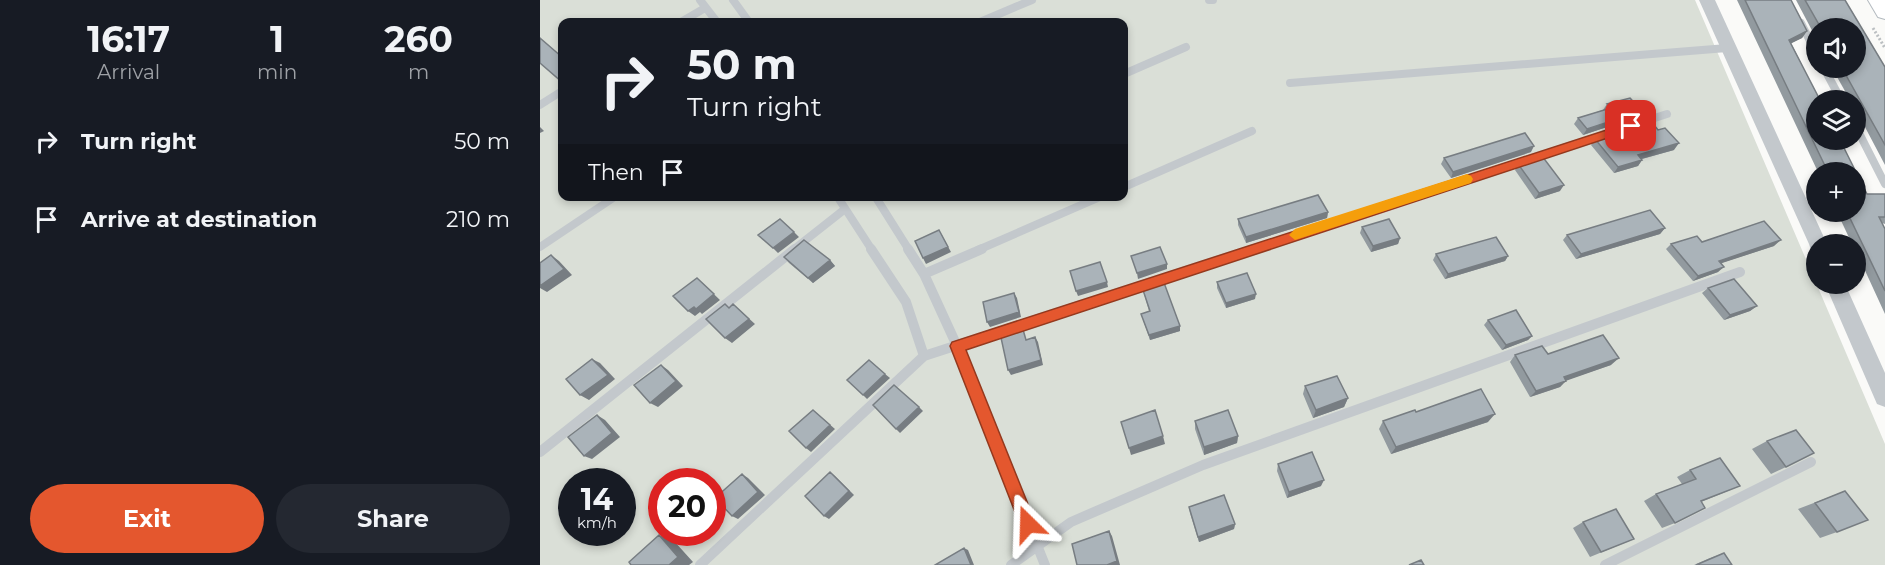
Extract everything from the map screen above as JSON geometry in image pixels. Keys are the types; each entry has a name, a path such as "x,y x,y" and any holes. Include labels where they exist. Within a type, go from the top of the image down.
{"street":[{"path":"1707,0 1813,234"},
{"path":"1878,0 1885,12"},
{"path":"1839,294 1885,397"}],"lane":[{"path":"700,0 714,18"},
{"path":"732,0 746,18"},
{"path":"989,18 1032,0"},
{"path":"688,18 705,8"},
{"path":"1794,11 1806,34"},
{"path":"1128,72 1186,47"},
{"path":"1290,83 1727,48"},
{"path":"540,105 558,94"},
{"path":"700,565 924,356 1667,114"},
{"path":"1128,185 1252,131"},
{"path":"1866,147 1885,184"},
{"path":"540,247 609,201"},
{"path":"840,201 906,302 924,356"},
{"path":"878,201 924,274 957,346 1045,565"},
{"path":"924,274 1091,201"},
{"path":"540,452 845,209"},
{"path":"1011,565 1071,522 1203,465 1740,272"},
{"path":"1605,565 1810,462"}],"shaded area":[{"path":"540,0 1695,0 1806,259 1806,294 1821,294 1885,444 1885,565 540,565"}],"building":[{"path":"1745,0 1791,0 1806,29 1806,32 1789,40 1806,73 1806,78 1809,78 1815,90 1806,90 1806,126"},
{"path":"1805,0 1845,0 1856,18 1815,18"},
{"path":"1866,35 1885,67 1885,145 1866,111 1866,90 1854,90 1848,78 1866,78"},
{"path":"540,38 558,54 558,79 540,63"},
{"path":"1630,98 1642,111 1587,129 1578,118 1611,108 1607,104"},
{"path":"1651,121 1658,130 1665,128 1679,143 1638,155 1642,160 1618,167 1595,139"},
{"path":"1525,133 1534,146 1453,172 1444,158"},
{"path":"1817,150 1845,150 1851,162 1823,162"},
{"path":"1542,156 1564,185 1539,193 1518,164"},
{"path":"1866,192 1867,194 1885,194 1885,217 1879,217 1885,229 1885,291 1866,252 1866,234 1858,234 1852,222 1866,222"},
{"path":"1318,195 1328,212 1246,237 1238,219"},
{"path":"1650,210 1665,228 1581,254 1567,235"},
{"path":"780,219 794,232 773,248 758,235"},
{"path":"1389,219 1400,238 1373,246 1362,227"},
{"path":"1764,221 1781,240 1719,261 1724,267 1698,276 1671,244 1697,236 1702,242"},
{"path":"939,230 948,247 923,258 915,241"},
{"path":"1496,237 1508,256 1448,274 1436,254"},
{"path":"804,240 830,260 808,278 784,257"},
{"path":"1160,247 1167,264 1137,273 1131,256"},
{"path":"551,255 564,269 540,286 540,263"},
{"path":"1100,262 1107,282 1076,291 1070,271"},
{"path":"1247,273 1256,294 1226,303 1217,282"},
{"path":"697,278 714,294 696,309 694,307 688,311 673,296"},
{"path":"1734,279 1757,306 1730,315 1708,288"},
{"path":"1163,280 1180,326 1149,335 1141,314 1150,311 1142,287"},
{"path":"1014,293 1019,312 987,322 983,302"},
{"path":"725,304 729,308 733,304 749,319 725,338 706,319"},
{"path":"1516,310 1532,336 1506,345 1488,320"},
{"path":"1022,326 1026,340 1035,337 1041,360 1008,370 1000,333"},
{"path":"1603,335 1619,358 1564,377 1566,381 1536,391 1515,355 1542,346 1548,354"},
{"path":"592,359 608,375 580,395 566,379"},
{"path":"869,360 885,374 863,395 847,380"},
{"path":"661,365 676,381 650,403 634,385"},
{"path":"1337,376 1348,398 1316,410 1305,386"},
{"path":"894,385 919,407 896,429 873,405"},
{"path":"1481,389 1495,414 1396,447 1383,421 1415,410 1416,412"},
{"path":"813,410 830,425 806,448 789,431"},
{"path":"1155,410 1163,436 1129,448 1121,422"},
{"path":"1228,410 1238,436 1204,447 1195,421"},
{"path":"597,415 612,433 584,456 568,437"},
{"path":"1796,430 1814,453 1786,467 1767,441"},
{"path":"1312,452 1324,480 1289,492 1278,464"},
{"path":"1720,458 1740,486 1701,501 1705,508 1675,523 1656,494 1696,479 1690,470"},
{"path":"830,472 849,491 824,516 805,496"},
{"path":"742,474 758,492 732,516 726,510 726,488"},
{"path":"1845,491 1868,520 1837,532 1815,503"},
{"path":"1224,495 1235,524 1198,537 1189,507"},
{"path":"1616,509 1634,539 1601,552 1583,522"},
{"path":"1109,531 1117,561 1107,565 1077,565 1072,544"},
{"path":"648,545 668,546 678,557 669,565 631,565 629,562"},
{"path":"964,548 971,565 935,565"},
{"path":"1724,553 1732,565 1696,565"},
{"path":"1421,560 1424,565 1409,565"}],"slow traffic":[{"path":"1295,235 1467,179"}],"route":[{"path":"1028,524 957,346 1631,126"}]}
